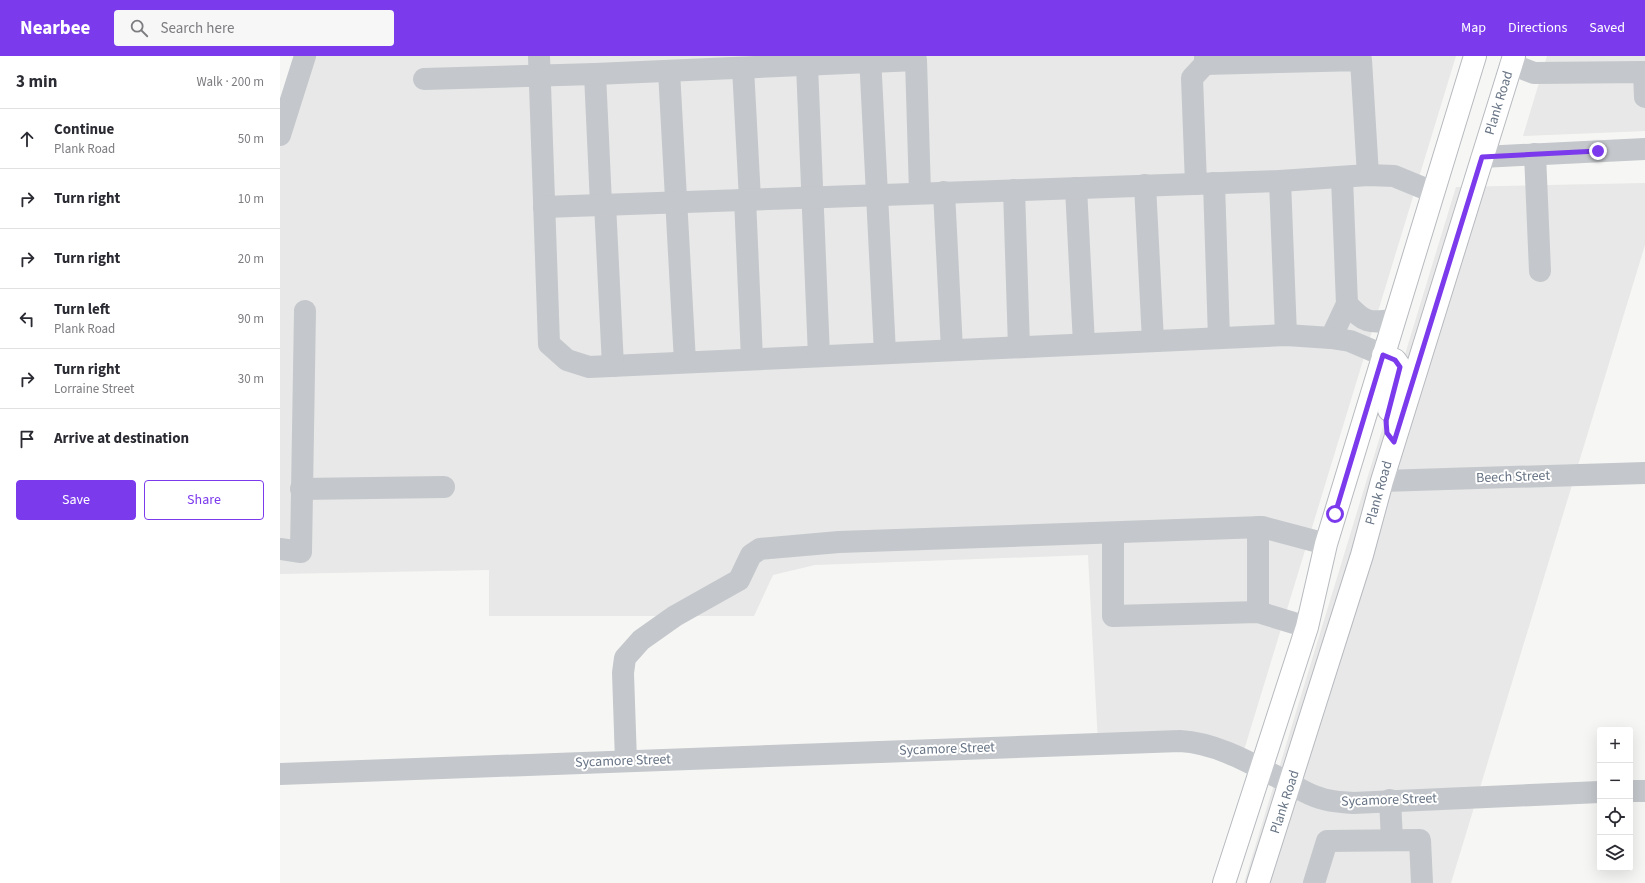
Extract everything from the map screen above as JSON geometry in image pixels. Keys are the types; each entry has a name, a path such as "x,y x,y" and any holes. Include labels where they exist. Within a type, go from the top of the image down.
{"main road":[{"path":"1224,883 1260,768 1307,627 1326,544 1393,320 1475,56"},
{"name":"Plank Road","path":"1258,883 1291,784 1362,555 1394,442 1512,60"},
{"path":"1383,355 1395,360 1400,367 1386,421 1387,433 1394,442"}],"street":[{"path":"280,135 305,56"},
{"path":"870,59 885,353"},
{"path":"424,79 540,66 595,74 807,65 870,59 916,60 920,193"},
{"path":"1220,338 1205,184 1192,78 1205,60 1361,60 1368,175"},
{"path":"1512,60 1534,73 1644,72 1645,97"},
{"path":"807,65 811,197 819,356"},
{"path":"540,66 549,344 566,360 589,367 1286,335 1350,340 1383,355"},
{"path":"743,68 752,359"},
{"path":"668,71 677,201 685,362"},
{"path":"595,74 613,366"},
{"path":"1482,157 1645,149"},
{"path":"1535,154 1540,271"},
{"path":"544,207 877,194 1205,184 1342,178 1368,175 1394,176 1433,192"},
{"path":"1330,338 1347,304 1342,178"},
{"path":"1280,181 1286,335"},
{"path":"1145,185 1153,341"},
{"path":"1076,188 1084,344"},
{"path":"1014,190 1019,347"},
{"path":"944,192 952,350"},
{"path":"1347,304 1360,317 1371,322 1393,320"},
{"path":"280,549 301,552 305,311"},
{"name":"Beech Street","path":"1382,482 1645,473"},
{"path":"301,489 444,487"},
{"path":"1258,527 1258,612"},
{"path":"626,761 623,673 626,658 641,640 675,616 739,580 751,556 760,549 839,542 1258,527 1326,544"},
{"path":"1113,533 1113,616 1258,612 1307,627"},
{"name":"Sycamore Street","path":"280,774 1180,740 1198,742 1212,746 1320,798 1335,801 1354,803 1390,800 1597,792"},
{"path":"1633,791 1645,791"},
{"path":"1390,800 1392,840"},
{"path":"1314,883 1327,841 1392,840 1420,840 1422,883"}],"shaded area":[{"path":"305,56 1456,56 1241,760 1212,746 1098,743 1088,555 815,565 773,575 754,616 489,616 489,570 280,574 280,139"},
{"path":"1547,56 1645,56 1645,131 1523,136"},
{"path":"1645,183 1645,245 1451,883 1244,883 1456,187"}],"route":[{"path":"1335,514 1383,355 1395,360 1400,367 1386,421 1387,433 1394,442 1482,157 1598,151"}]}
